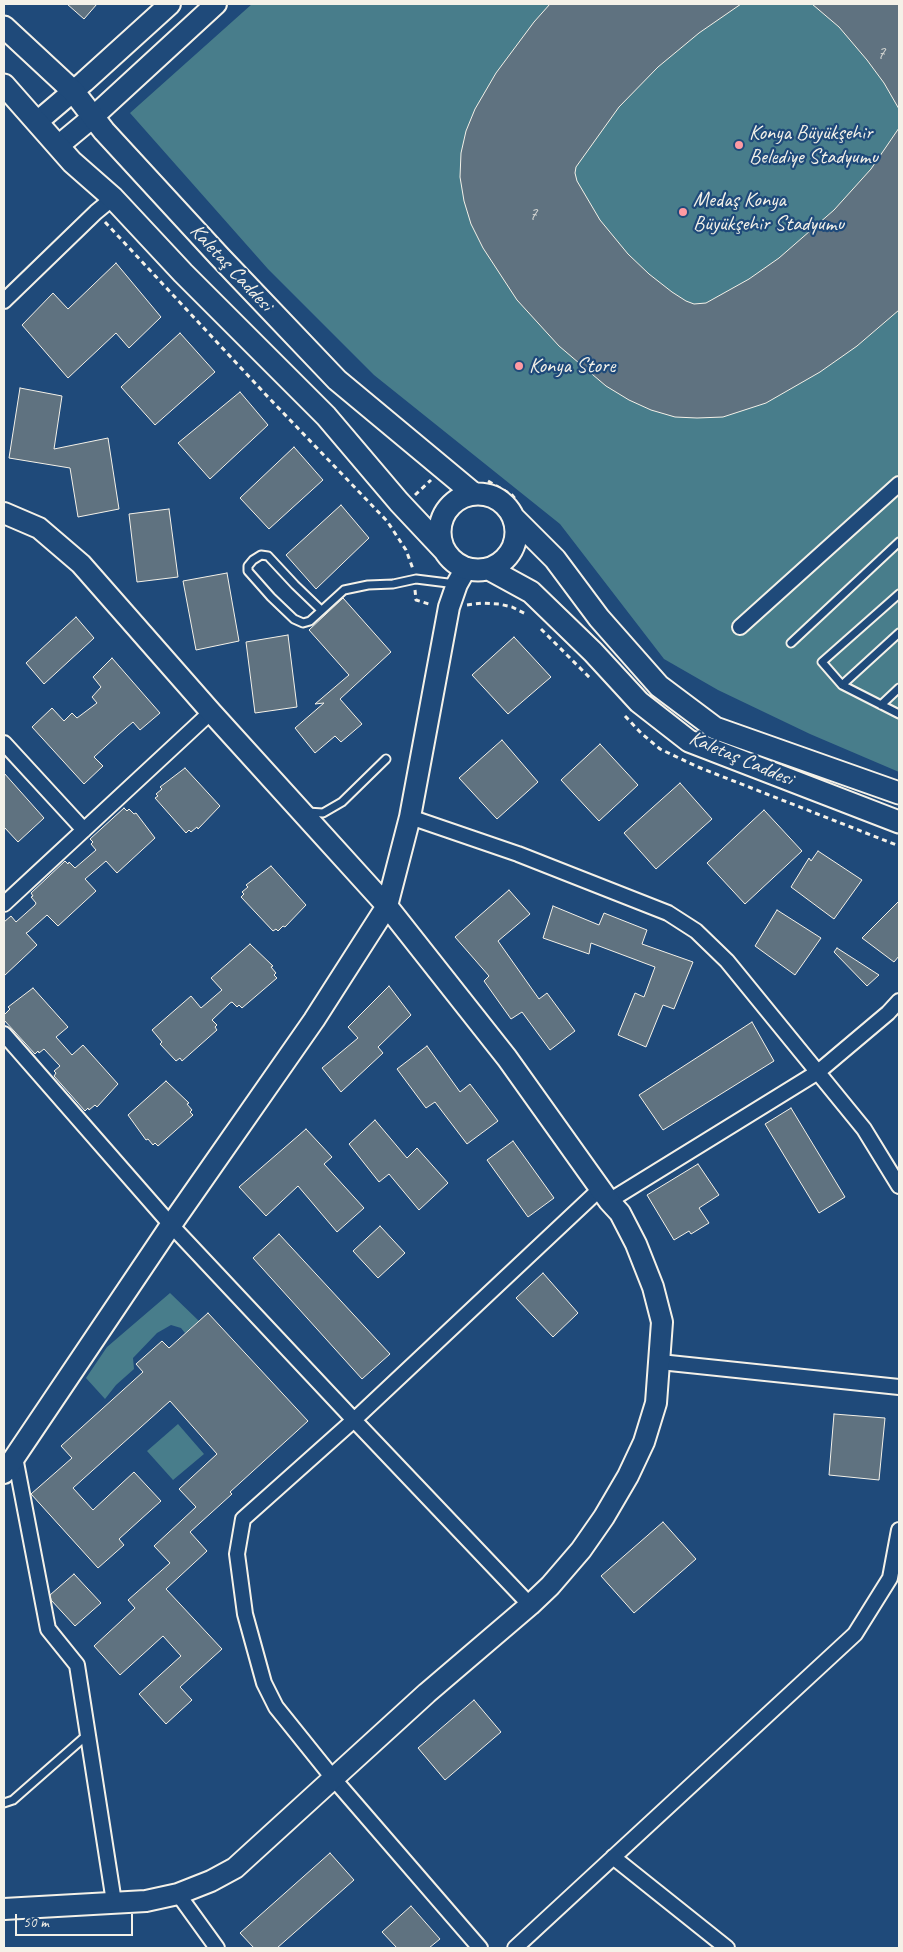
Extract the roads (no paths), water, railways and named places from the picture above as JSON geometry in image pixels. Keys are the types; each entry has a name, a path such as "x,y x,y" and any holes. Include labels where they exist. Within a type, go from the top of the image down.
{"main road":[{"name":"Kaletaş Caddesi","path":"4,27 73,92 93,117 219,256 337,380 474,494"},
{"name":"Kaletaş Caddesi","path":"7,94 37,122 72,162 113,198 183,273 326,416 403,506 445,551"},
{"path":"474,494 486,494 498,499 508,507 514,518 517,531 510,555 501,564 489,569 474,570 461,576 445,551 440,527 444,515 456,501 474,494"},
{"name":"Kaletaş Caddesi","path":"514,518 555,559 599,618 659,686 715,728 899,793"},
{"name":"Kaletaş Caddesi","path":"489,569 531,592 593,652 639,702 690,740 899,822"}],"street":[{"path":"37,122 170,4"},
{"path":"58,146 93,117 216,4"},
{"path":"4,301 96,212 113,198"},
{"path":"740,626 899,484"},
{"path":"4,513 39,528 81,564 387,906 506,1058 604,1195 620,1214 636,1244 654,1288 662,1322 656,1404 644,1442 628,1476 604,1518 582,1550 530,1605 427,1693 235,1868 211,1881 178,1894 146,1901 4,1909"},
{"path":"114,1902 77,1665 48,1629 9,1465 171,1225 314,1020 387,906 410,817 449,607 461,576"},
{"path":"4,904 212,712"},
{"path":"4,743 84,830"},
{"path":"410,817 518,854 668,913 696,931 727,961 864,1129 899,1186"},
{"path":"480,1948 333,1778 276,1707 264,1682 245,1614 237,1554 243,1519 604,1195 818,1072 888,1013 899,1000"},
{"path":"4,1034 171,1225 530,1605"},
{"path":"660,1362 899,1388"},
{"path":"515,1948 854,1634 890,1578 899,1530"},
{"path":"613,1857 727,1948"},
{"path":"178,1894 217,1948"}],"lane":[{"path":"791,643 899,542"},
{"path":"320,610 268,556 261,555 248,566 248,571 271,597 294,619 303,623 310,620 344,590 416,579 461,576"},
{"path":"899,594 822,662 842,685 899,714"},
{"path":"842,685 899,634"},
{"path":"881,705 899,688"},
{"path":"301,811 323,813 342,802 386,760"},
{"path":"4,1802 13,1800 88,1735"}],"place":[{"name":"Konya Büyükşehir Belediye Stadyumu","path":"739,145"},
{"name":"Medaş Konya Büyükşehir Stadyumu","path":"683,212"},
{"name":"Konya Store","path":"519,366"}]}
